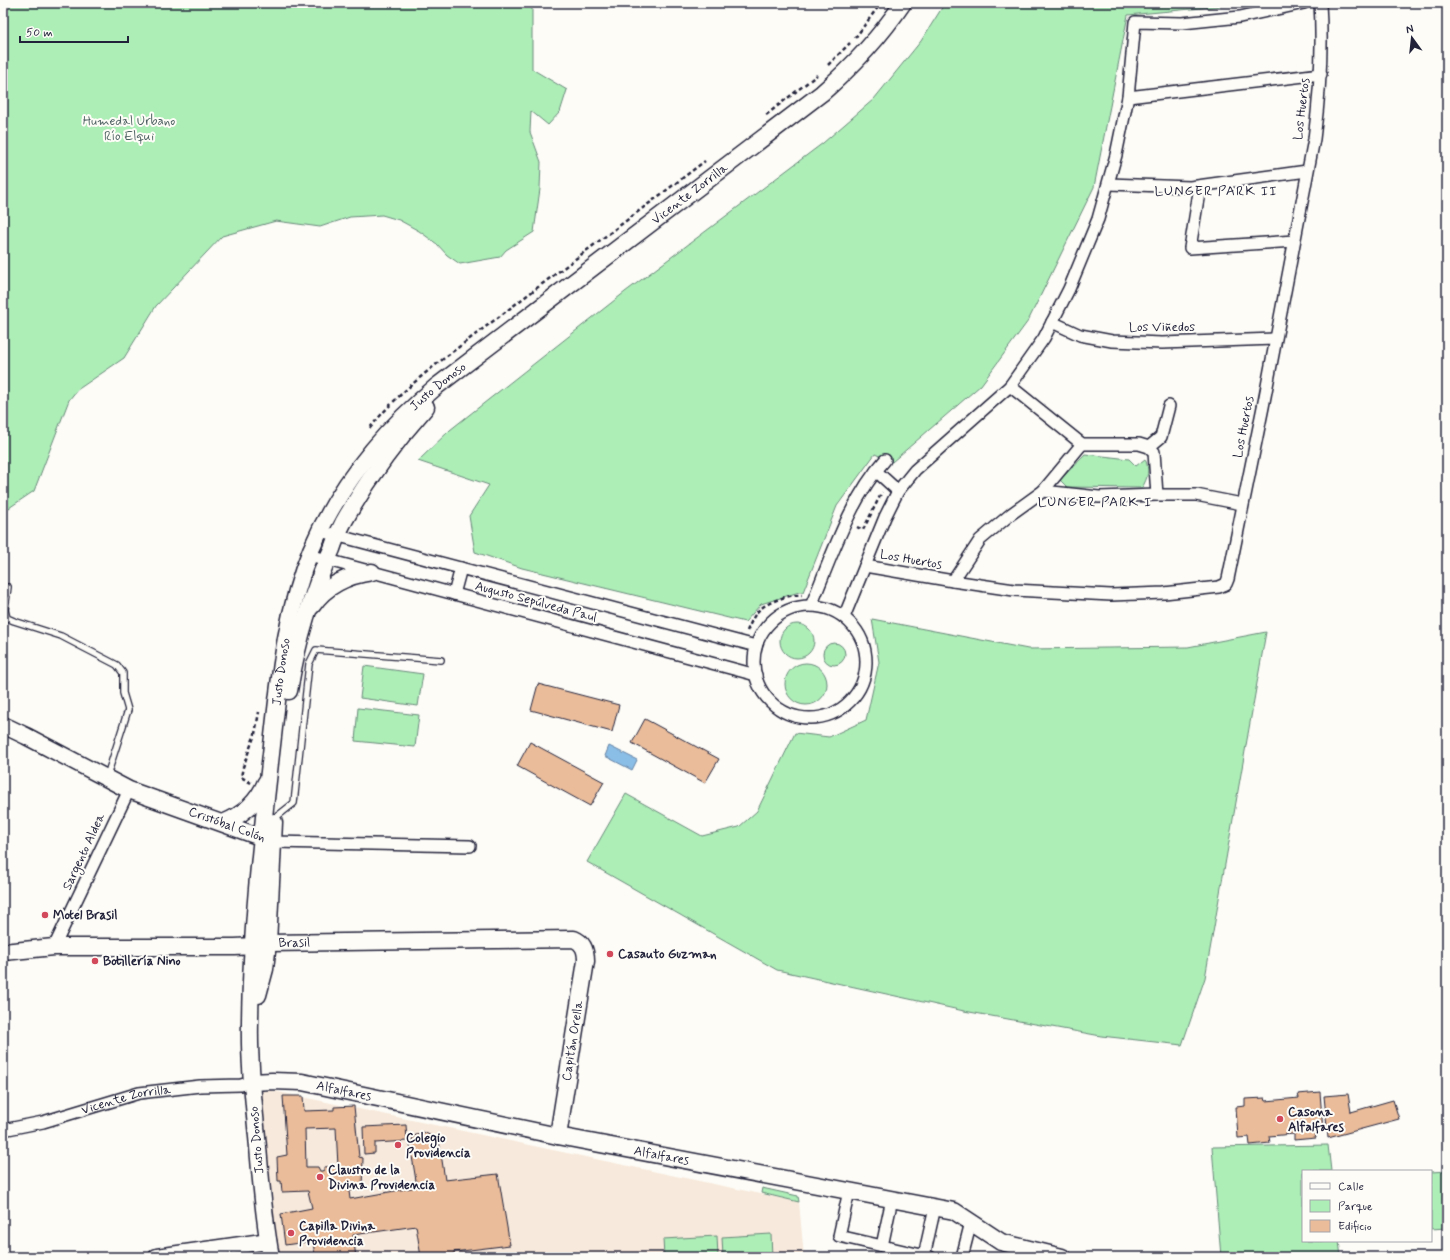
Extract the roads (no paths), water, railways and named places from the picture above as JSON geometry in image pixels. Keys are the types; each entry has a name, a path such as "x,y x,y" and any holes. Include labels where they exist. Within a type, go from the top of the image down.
{"main road":[{"name":"Vicente Zorrilla","path":"461,369 822,93 861,56 879,36 903,3"},
{"name":"Justo Donoso","path":"269,1249 252,1082 250,1022 265,969 261,945 268,840 270,767 284,650 293,602 309,556 320,531 356,470 393,425 414,405 461,369"},
{"name":"Justo Donoso","path":"268,840 275,818 281,746 298,642 306,614 326,560 342,524 396,444 434,398 461,369"},
{"path":"306,614 319,597 333,585 352,576 372,572"},
{"name":"Cristóbal Colón","path":"3,725 129,790 268,840"},
{"path":"223,823 235,818 251,807 262,791 270,767"},
{"name":"Brasil","path":"3,952 54,947 574,939 580,941 584,947"},
{"name":"Capitán Orella","path":"558,1136 586,961 584,947"},
{"name":"Alfalfares","path":"252,1082 302,1082 558,1136 954,1211 1001,1242 1062,1257"},
{"path":"157,1257 269,1249"}],"street":[{"path":"844,617 885,517 898,491 915,470 1010,386 1044,338 1069,289 1098,220 1118,148 1128,97 1135,22 1182,23 1240,17 1304,3"},
{"name":"Los Huertos","path":"865,566 1014,590 1111,595 1164,593 1219,587 1226,584 1276,339 1315,133 1321,74 1322,42 1320,3"},
{"path":"1128,97 1321,74"},
{"path":"1109,184 1200,186 1307,171"},
{"path":"1200,186 1190,248 1294,241"},
{"name":"Los Viñedos","path":"1052,322 1080,335 1112,340 1162,343 1276,339"},
{"path":"1010,386 1082,444 1139,444 1149,447 1154,452 1156,495"},
{"path":"1149,447 1161,437 1169,406"},
{"name":"Los Huertos","path":"953,581 980,540 1011,514 1043,491 1082,444"},
{"path":"811,606 846,523 862,492 885,460"},
{"path":"876,471 898,491"},
{"path":"1043,491 1099,497 1196,495 1242,504"},
{"name":"Augusto Sepúlveda Paul","path":"320,531 756,646"},
{"name":"Augusto Sepúlveda Paul","path":"309,556 756,675"},
{"path":"454,594 461,568"},
{"path":"811,606 828,609 844,617 856,629 864,645 866,662 864,680 856,697 840,710 822,717 803,718 784,712 769,700 758,684 754,666 756,646 765,629 778,617 793,609 811,606"},
{"name":"Sargento Aldea","path":"54,947 129,790"},
{"name":"Cristóbal Colón","path":"268,840 470,846"},
{"name":"Vicente Zorrilla","path":"3,1130 43,1122 139,1093 200,1086 241,1085 252,1082"},
{"path":"849,1191 839,1236 927,1256 935,1207"},
{"path":"882,1246 892,1199"},
{"path":"962,1257 971,1222"}],"lane":[{"path":"8,587 5,610 7,618 61,636 117,665 123,673 124,693 128,710 106,778"},
{"path":"275,818 294,803 309,664 316,650 441,660"}],"water":[{"path":"609,746 637,760 632,770 605,756"}],"place":[{"name":"Motel Brasil","path":"45,915"},
{"name":"Casauto Guzman","path":"610,954"},
{"name":"Botillería Nino","path":"95,961"},
{"name":"Casona Alfalfares","path":"1280,1119"},
{"name":"Colegio Providencia","path":"398,1145"},
{"name":"Claustro de la Divina Providencia","path":"320,1177"},
{"name":"Capilla Divina Providencia","path":"291,1233"}],"district":[{"name":"LUNGER PARK II","path":"1216,191"},
{"name":"LUNGER PARK I","path":"1095,502"}],"park label":[{"name":"Humedal Urbano Río Elqui","path":"129,128"}]}
